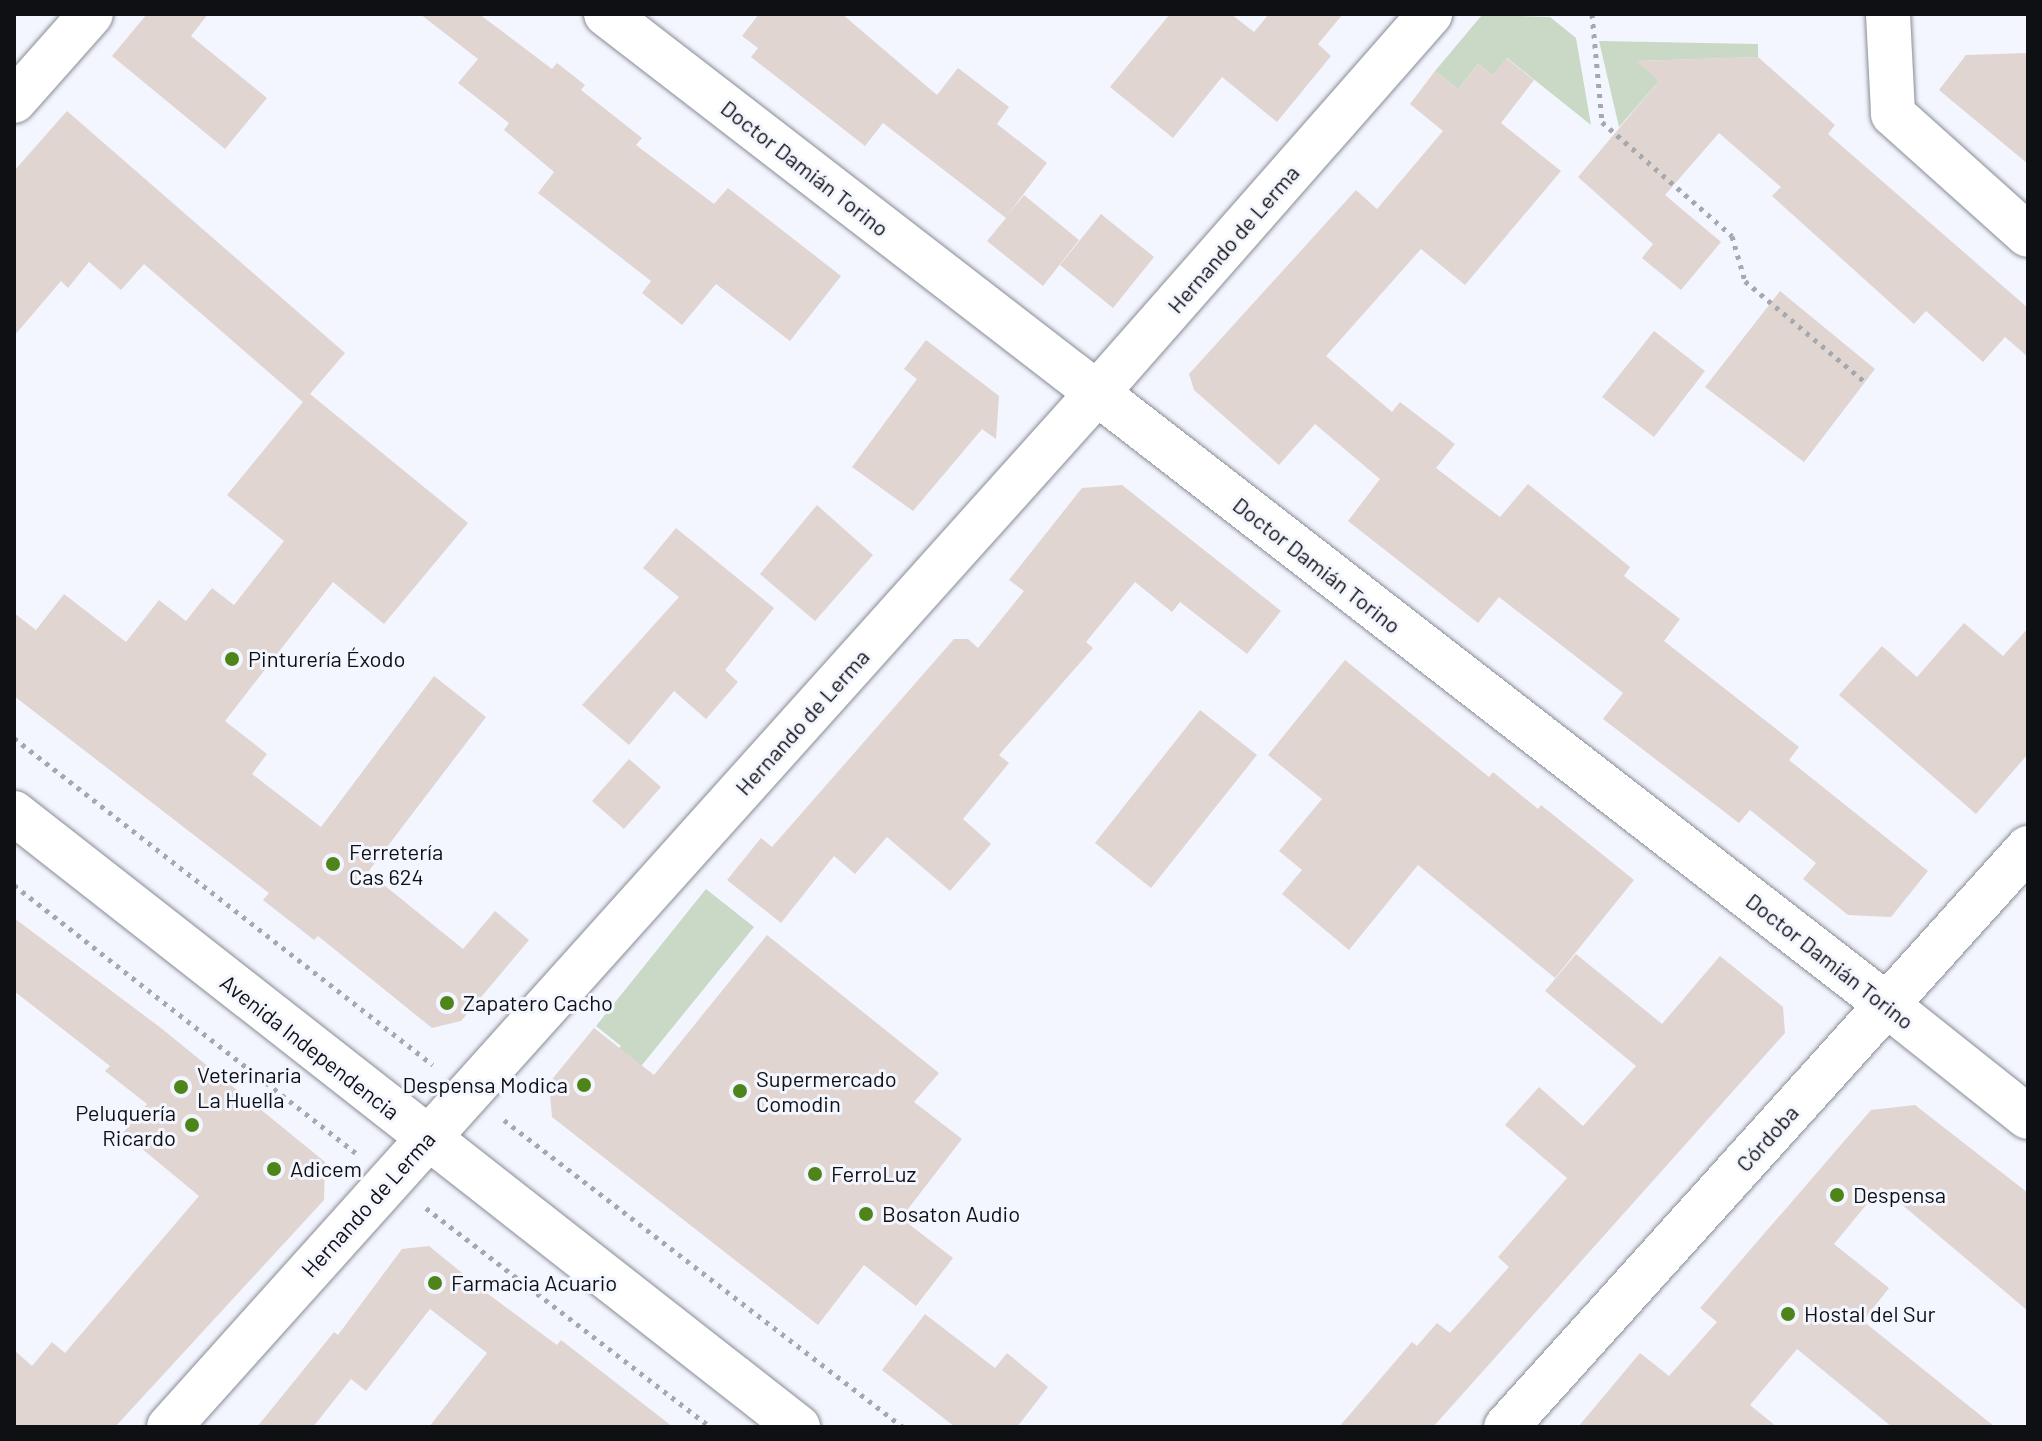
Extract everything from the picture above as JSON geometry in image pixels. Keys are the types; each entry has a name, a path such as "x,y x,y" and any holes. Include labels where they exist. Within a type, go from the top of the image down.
{"main road":[{"path":"14,101 91,14"},
{"name":"Doctor Damián Torino","path":"606,14 2028,1117"},
{"name":"Hernando de Lerma","path":"169,1427 1097,393 1430,14"},
{"path":"1888,14 1893,114 2028,235"},
{"name":"Avenida Independencia","path":"14,813 798,1427"},
{"name":"Córdoba","path":"1506,1427 2028,848"}],"path":[{"path":"1592,14 1602,122 1732,236 1745,281 1865,382"},
{"path":"14,738 434,1065"},
{"path":"14,885 357,1154"},
{"path":"501,1118 903,1427"},
{"path":"421,1204 710,1427"}],"green space":[{"path":"1482,15 1550,17 1576,38 1591,125 1507,58 1493,75 1478,64 1458,89 1435,71"},
{"path":"1599,41 1758,44 1758,57 1638,61 1659,81 1619,127"},
{"path":"706,889 754,927 625,1086 603,1069 621,1046 596,1026"}],"building":[{"path":"147,14 208,14 191,36 267,98 225,149 112,56"},
{"path":"420,14 479,14 552,69 557,63 585,85 581,90 642,138 636,145 714,204 728,188 841,276 790,341 716,284 682,325 642,293 651,281 538,193 554,172 504,130 509,123 458,83 478,59"},
{"path":"759,14 842,14 937,95 958,68 1009,107 997,124 1047,163 1006,217 1024,195 1079,240 1043,286 987,241 1006,218 883,123 865,146 751,57 758,48 742,36"},
{"path":"1170,14 1231,14 1254,32 1269,14 1343,14 1318,44 1331,56 1277,122 1222,77 1173,138 1110,87"},
{"path":"2028,53 2028,164 1939,90 1966,55"},
{"path":"1758,57 1835,125 1828,134 2028,308 2028,357 2005,337 1983,362 1926,311 1914,324 1772,196 1781,187 1719,133 1665,195 1721,242 1681,290 1642,258 1653,244 1578,177 1659,81 1636,61"},
{"path":"1506,58 1534,80 1501,123 1561,171 1465,285 1421,249 1326,356 1392,412 1400,402 1455,444 1436,468 1500,517 1528,484 1630,567 1624,576 1680,619 1664,641 1799,747 1789,760 1928,871 1891,917 1848,915 1803,879 1816,863 1750,810 1739,823 1603,719 1623,693 1499,597 1478,623 1348,521 1380,479 1315,424 1279,465 1194,390 1189,374 1356,190 1377,209 1443,131 1410,104 1435,71 1458,89 1478,64 1493,75"},
{"path":"67,111 345,353 310,394 468,523 384,624 333,582 225,721 267,754 252,774 321,827 434,676 486,717 368,872 463,949 495,911 529,940 461,1021 432,1028 318,936 314,940 263,900 269,893 14,696 14,613 36,630 64,594 126,642 159,600 186,621 212,588 234,605 284,541 227,495 303,402 144,264 121,290 89,262 68,288 61,281 14,336 14,171"},
{"path":"1101,214 1154,257 1113,308 1060,265"},
{"path":"1780,291 1875,369 1804,462 1705,387"},
{"path":"1654,331 1705,371 1654,437 1602,397"},
{"path":"926,340 999,396 996,439 982,429 913,511 852,467 917,379 904,369"},
{"path":"1122,485 1281,611 1247,654 1180,602 1172,612 1135,582 1086,642 1093,648 999,755 1009,763 963,819 991,844 950,891 887,837 855,874 834,856 781,923 727,880 761,838 772,847 954,639 968,639 978,648 1024,591 1009,580 1082,488"},
{"path":"817,505 873,555 815,621 760,574"},
{"path":"676,528 774,608 725,670 738,682 706,719 674,691 629,745 582,705 679,597 643,568"},
{"path":"1964,623 2003,656 2028,628 2028,754 1976,814 1839,695 1882,646 1917,677"},
{"path":"1345,660 1489,777 1493,772 1538,809 1541,805 1634,880 1555,978 1418,865 1349,950 1282,894 1302,870 1279,851 1322,799 1268,755"},
{"path":"1200,710 1257,755 1151,888 1095,843"},
{"path":"629,759 661,787 624,829 592,801"},
{"path":"14,918 161,1028 325,1162 324,1200 115,1427 14,1427 14,1350 32,1366 52,1342 65,1353 199,1196 123,1133 147,1104 105,1071 110,1066 14,991"},
{"path":"767,935 939,1073 914,1102 962,1139 901,1218 953,1258 916,1306 864,1265 818,1325 552,1117 549,1083 594,1028 654,1075"},
{"path":"1576,954 1662,1024 1720,956 1783,1007 1785,1033 1433,1427 1339,1427 1412,1342 1417,1346 1437,1323 1450,1333 1509,1267 1498,1257 1567,1178 1505,1125 1539,1087 1583,1126 1636,1066 1545,991"},
{"path":"1915,1105 2028,1193 2028,1311 1881,1187 1834,1244 1889,1288 1863,1321 1995,1427 1892,1427 1797,1349 1750,1405 1777,1427 1578,1427 1640,1353 1669,1376 1717,1322 1700,1308 1871,1110"},
{"path":"429,1246 488,1294 557,1345 561,1340 673,1427 429,1427 487,1353 430,1309 366,1391 351,1379 313,1427 257,1427 334,1332 338,1335 402,1249"},
{"path":"925,1314 995,1368 1007,1353 1048,1387 1017,1427 955,1427 882,1370"}],"place":[{"name":"Pinturería Éxodo","path":"232,659"},
{"name":"Ferretería Cas 624","path":"333,864"},
{"name":"Zapatero Cacho","path":"447,1003"},
{"name":"Despensa Modica","path":"584,1085"},
{"name":"Veterinaria La Huella","path":"181,1087"},
{"name":"Supermercado Comodin","path":"740,1091"},
{"name":"Peluquería Ricardo","path":"192,1125"},
{"name":"Adicem","path":"274,1169"},
{"name":"FerroLuz","path":"815,1174"},
{"name":"Despensa","path":"1837,1195"},
{"name":"Bosaton Audio","path":"866,1214"},
{"name":"Farmacia Acuario","path":"435,1283"},
{"name":"Hostal del Sur","path":"1788,1314"}]}
